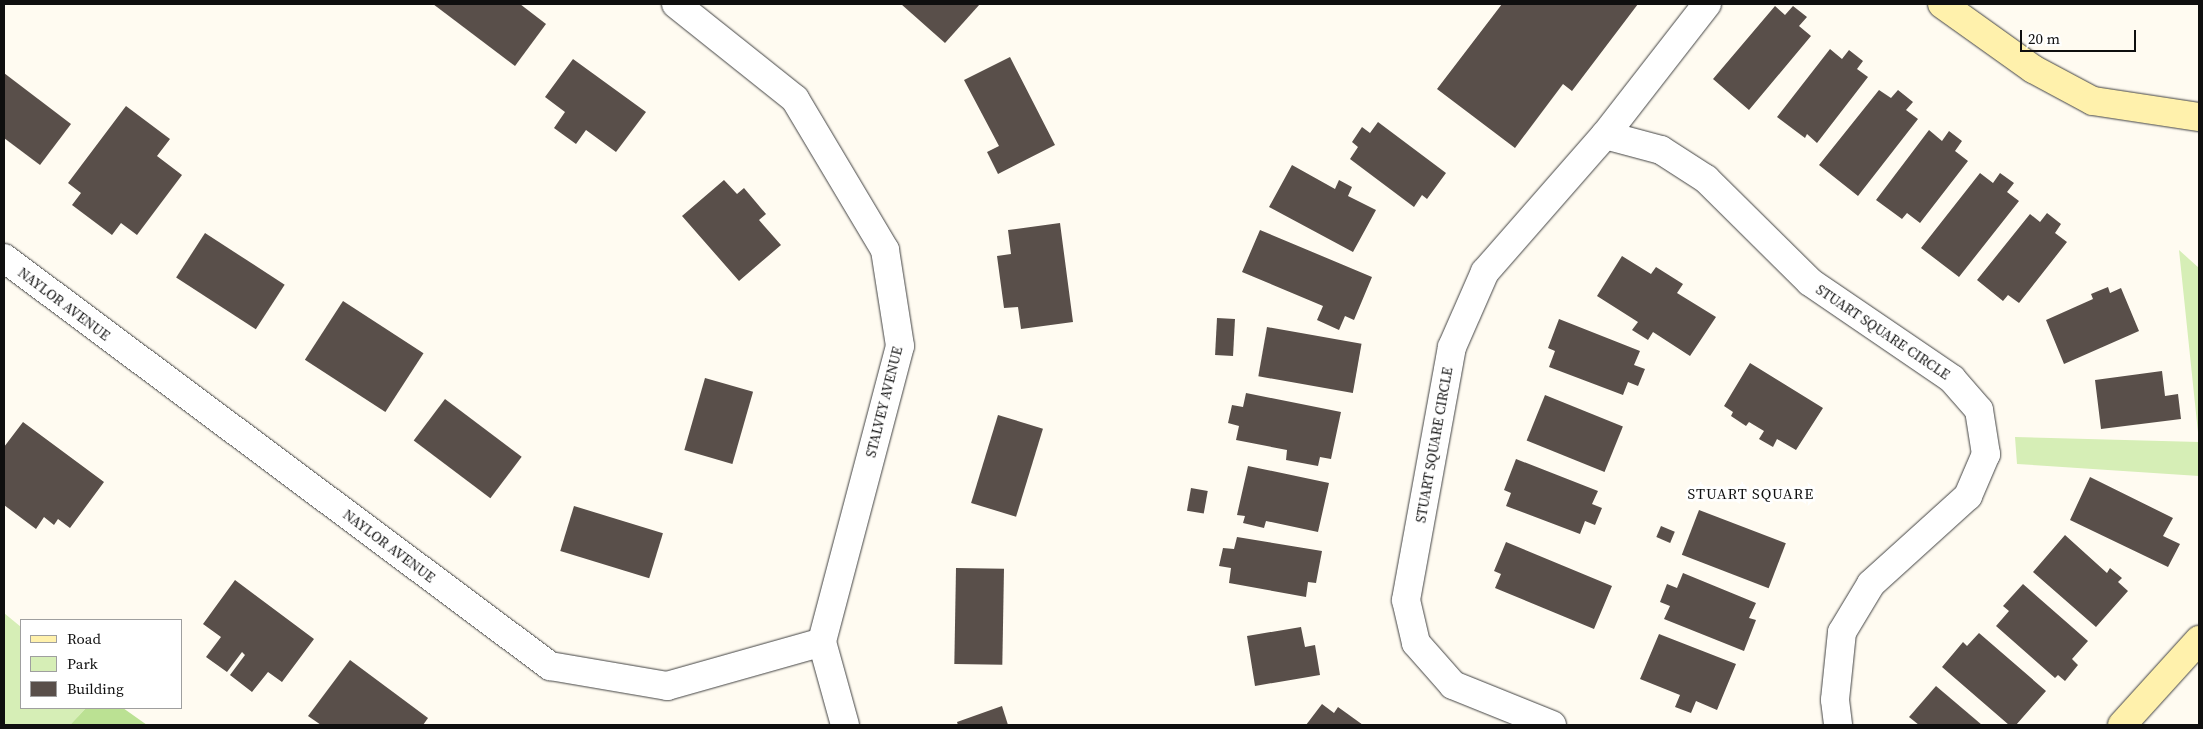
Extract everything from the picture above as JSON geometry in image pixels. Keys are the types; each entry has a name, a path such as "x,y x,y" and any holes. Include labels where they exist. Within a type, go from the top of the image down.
{"street":[{"name":"STALVEY AVENUE","path":"676,4 795,99 885,250 900,346 822,642"},
{"name":"STUART SQUARE CIRCLE","path":"1552,725 1454,684 1416,643 1406,600 1452,347 1485,272 1605,136 1707,4"},
{"path":"1942,4 2033,69 2092,101 2199,117"},
{"name":"STUART SQUARE CIRCLE","path":"1605,136 1661,150 1706,179 1810,282 1952,379 1979,410 1986,454 1968,496 1871,584 1842,632 1835,700 1838,725"},
{"name":"NAYLOR AVENUE","path":"4,258 550,666 666,686 822,642"},
{"path":"2122,725 2199,640"},
{"path":"822,642 845,725"}],"green space":[{"path":"2179,250 2199,268 2199,442"},
{"path":"2015,437 2199,442 2199,476 2017,464"},
{"path":"4,613 20,626 20,709 85,709 70,725 4,725"},
{"path":"85,709 124,709 147,725 70,725"}],"building":[{"path":"433,4 520,4 546,24 515,66"},
{"path":"901,4 980,4 945,43"},
{"path":"1502,4 1638,4 1572,91 1563,84 1515,148 1437,89"},
{"path":"1775,6 1785,15 1793,6 1807,17 1799,26 1811,36 1749,110 1713,79"},
{"path":"1830,49 1842,59 1849,50 1863,61 1857,69 1868,77 1817,143 1807,134 1805,138 1777,117"},
{"path":"1010,57 1055,145 998,174 987,152 999,146 964,80"},
{"path":"573,59 646,112 616,152 586,130 576,144 554,128 565,112 545,97"},
{"path":"4,73 71,124 40,165 4,138"},
{"path":"1879,90 1891,98 1898,90 1913,102 1906,110 1918,119 1858,196 1819,165"},
{"path":"126,106 170,139 157,156 182,175 137,235 121,223 112,235 72,205 81,193 68,183"},
{"path":"1378,122 1446,173 1427,199 1422,195 1414,207 1350,159 1358,147 1352,142 1362,127 1370,133"},
{"path":"1929,130 1942,141 1949,131 1962,141 1955,151 1968,161 1920,223 1907,213 1902,219 1876,200"},
{"path":"1292,165 1335,189 1339,180 1352,187 1348,196 1376,210 1353,252 1269,207"},
{"path":"1980,173 1993,183 2000,173 2014,183 2007,192 2019,201 1959,277 1921,248"},
{"path":"724,180 737,194 744,188 766,214 759,220 781,245 739,281 682,216"},
{"path":"2047,213 2061,224 2055,233 2067,242 2019,303 2008,295 2003,301 1977,280 2030,214 2040,222"},
{"path":"1060,223 1073,322 1021,329 1018,307 1004,308 997,256 1011,254 1008,230"},
{"path":"1260,230 1372,277 1354,320 1345,316 1339,330 1317,320 1323,306 1242,272"},
{"path":"205,233 285,285 256,329 176,277"},
{"path":"1622,256 1651,274 1656,267 1683,284 1677,293 1716,317 1690,356 1653,332 1648,340 1632,330 1638,322 1597,296"},
{"path":"2108,287 2110,293 2121,288 2139,331 2064,364 2046,320 2093,299 2091,294"},
{"path":"343,301 424,353 385,412 305,360"},
{"path":"1217,318 1235,319 1233,356 1215,355"},
{"path":"1559,319 1640,351 1634,365 1645,369 1638,386 1628,382 1623,395 1549,367 1555,351 1548,348"},
{"path":"1267,327 1362,344 1353,393 1258,376"},
{"path":"1750,363 1823,408 1796,450 1777,439 1773,447 1759,439 1764,431 1749,422 1746,426 1731,416 1733,412 1724,406"},
{"path":"2162,371 2165,396 2178,394 2181,419 2101,429 2095,380"},
{"path":"705,378 753,392 732,464 684,450"},
{"path":"1246,393 1341,412 1331,459 1320,457 1318,466 1286,460 1287,450 1236,440 1239,426 1228,423 1232,405 1243,407"},
{"path":"1545,395 1623,426 1605,472 1527,440"},
{"path":"445,399 522,457 490,498 414,441"},
{"path":"998,415 1043,429 1016,517 971,503"},
{"path":"23,422 104,482 70,528 58,519 54,525 44,517 36,529 4,505 4,447"},
{"path":"1516,459 1598,491 1592,504 1602,508 1595,525 1585,521 1580,534 1506,506 1511,493 1504,490"},
{"path":"1248,466 1329,483 1318,532 1266,521 1264,528 1243,523 1245,516 1237,515"},
{"path":"2090,477 2173,518 2163,536 2180,544 2168,567 2070,520"},
{"path":"1191,488 1208,491 1204,514 1187,511"},
{"path":"574,506 663,533 649,578 560,551"},
{"path":"1699,510 1786,543 1769,588 1682,555"},
{"path":"1661,526 1675,532 1670,543 1656,537"},
{"path":"2065,535 2107,573 2110,568 2122,578 2118,582 2128,591 2096,627 2033,572"},
{"path":"1237,537 1322,551 1316,583 1308,582 1306,597 1229,583 1231,568 1219,566 1223,548 1234,549"},
{"path":"1506,542 1612,586 1594,629 1495,588 1501,574 1494,571"},
{"path":"956,568 1004,569 1002,665 954,664"},
{"path":"1683,573 1756,603 1749,618 1756,620 1744,651 1664,619 1670,606 1660,602 1667,584 1677,588"},
{"path":"235,580 314,639 282,682 268,672 252,692 230,675 245,655 242,652 227,672 206,657 221,637 203,624"},
{"path":"2023,584 2088,641 2072,659 2078,665 2065,681 2058,675 2055,678 1996,626 2009,611 2003,606"},
{"path":"1301,627 1305,647 1315,645 1320,675 1255,686 1247,636"},
{"path":"1979,633 2046,691 2016,725 2009,725 1942,667 1963,642 1967,646"},
{"path":"1659,634 1736,664 1717,710 1696,701 1691,713 1675,707 1680,695 1640,679"},
{"path":"350,660 428,718 423,725 321,725 308,716"},
{"path":"1936,686 1982,725 1919,725 1909,717"},
{"path":"1322,704 1334,713 1338,707 1363,725 1306,725"},
{"path":"1002,706 1008,725 958,725 957,722"}],"district":[{"name":"STUART SQUARE","path":"1751,494"}]}
